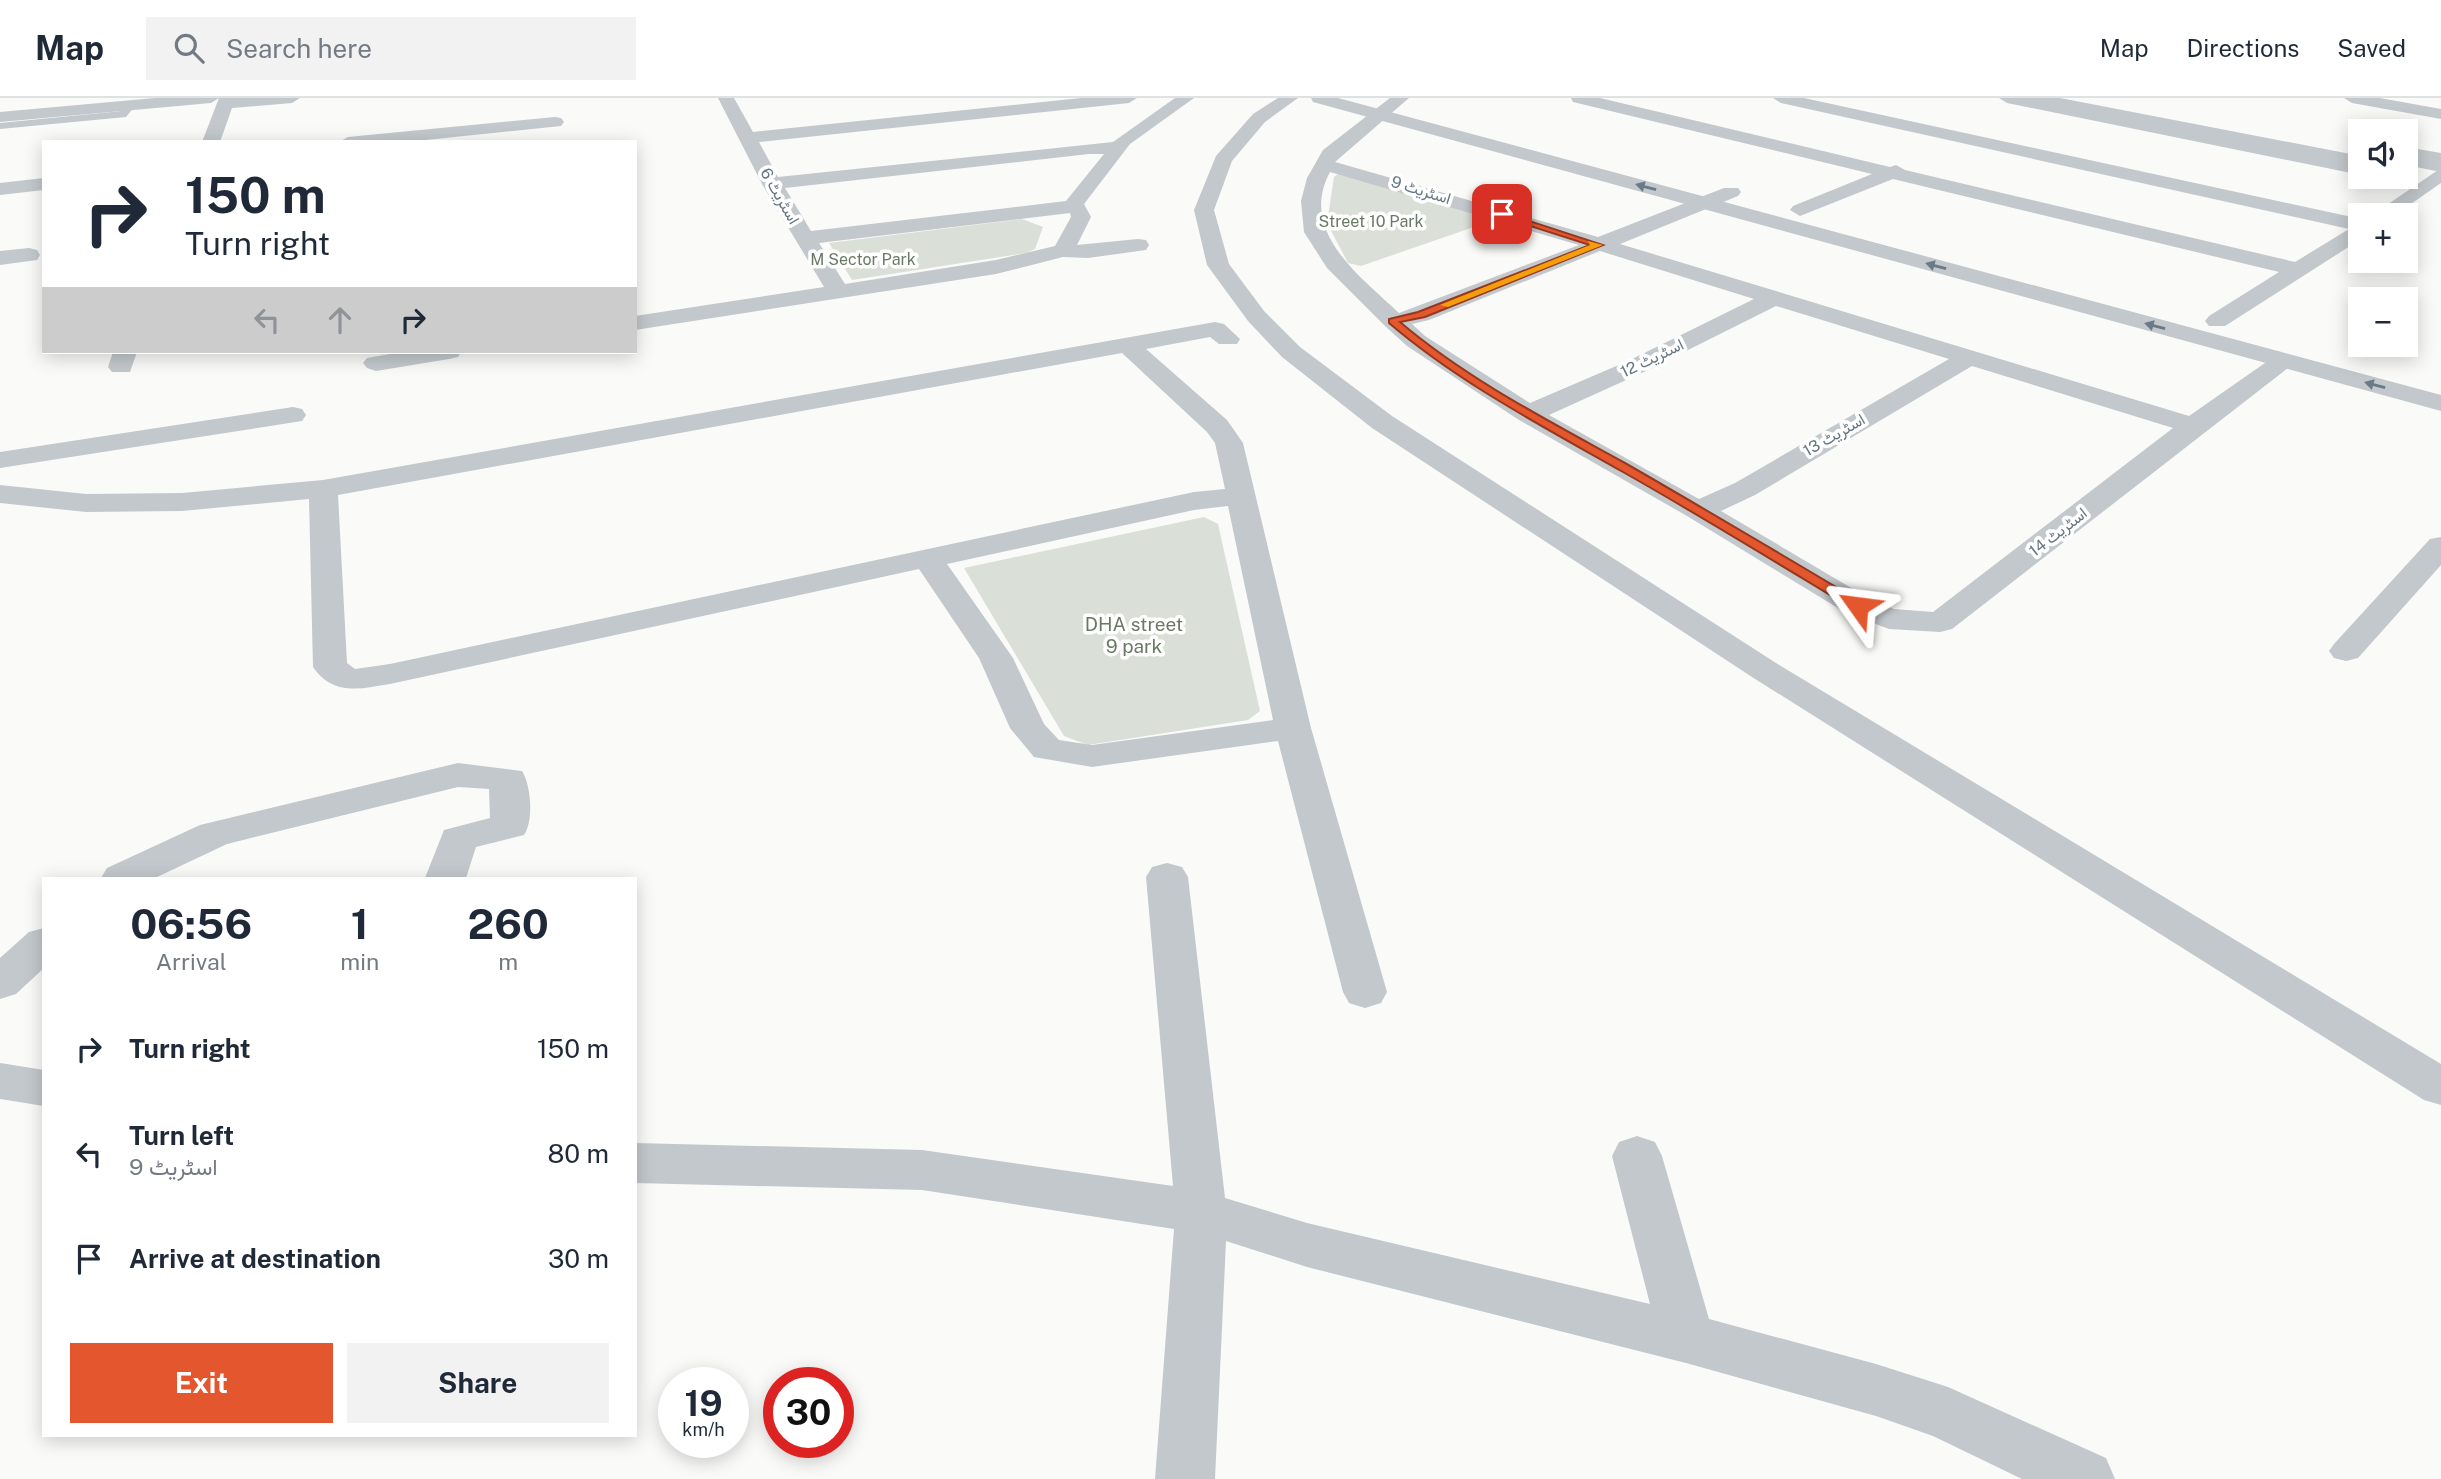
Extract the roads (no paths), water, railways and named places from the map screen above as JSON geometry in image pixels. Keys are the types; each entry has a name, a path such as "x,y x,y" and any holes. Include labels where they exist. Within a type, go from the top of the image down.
{"street":[{"path":"0,109 292,98"},
{"name":"اسٹریٹ 6","path":"726,98 772,184 838,291"},
{"path":"749,138 1129,98"},
{"path":"1072,206 1116,148 1186,98"},
{"path":"1290,98 1259,117 1223,160 1203,210 1218,265 1256,316 1291,352 1382,422 1764,670 2441,1087"},
{"path":"1319,98 1387,103 2217,321 2283,349 2441,403"},
{"path":"1579,98 2299,270"},
{"path":"1781,98 2348,225"},
{"path":"2007,98 2047,103 2348,160"},
{"path":"2092,98 2348,147"},
{"path":"2128,98 2251,122"},
{"path":"2352,98 2441,114"},
{"path":"211,140 220,99"},
{"path":"0,117 121,103"},
{"path":"1387,103 1330,153 1323,164 1311,201 1314,232 1338,268 1416,341 1528,414 1698,510"},
{"path":"1387,103 1705,203 2283,349"},
{"path":"1800,210 2009,123 2047,103 2348,166"},
{"path":"364,140 554,116 559,140"},
{"path":"772,184 1089,148 1116,148"},
{"path":"2418,160 2439,174"},
{"name":"اسٹریٹ 9","path":"1323,164 1364,173 2193,426"},
{"path":"2418,164 2439,174"},
{"path":"2418,172 2439,174"},
{"path":"2418,176 2439,174"},
{"path":"2399,203 2439,174"},
{"path":"0,189 42,184"},
{"path":"1393,321 1421,315 1731,192"},
{"path":"805,239 1072,206 1079,210 1081,217 1063,251"},
{"path":"2217,321 2348,237"},
{"path":"637,323 996,267 1063,251 1088,252 1138,245"},
{"path":"0,258 29,254"},
{"name":"اسٹریٹ 12","path":"1528,414 1637,366 1774,298"},
{"path":"0,510 51,517 137,519 238,512 1222,334"},
{"name":"اسٹریٹ 14","path":"1698,510 1858,606 1889,620 1940,622 2193,426 2283,349"},
{"path":"1133,351 1217,426 1229,443 1293,728 1364,992"},
{"path":"376,363 436,354"},
{"name":"اسٹریٹ 13","path":"1698,510 1745,489 1969,358"},
{"path":"0,460 293,415"},
{"path":"0,494 86,503 323,496"},
{"path":"323,496 330,667 349,680 390,674 1194,502 1241,495"},
{"path":"2346,651 2441,546"},
{"path":"928,559 996,658 1028,728 1046,749 1092,756 1293,728"},
{"path":"124,877 214,834 458,775 508,779 510,825 458,838 446,877"},
{"path":"1167,877 1201,1212 1185,1479"},
{"path":"0,983 42,945"},
{"path":"0,1082 42,1088"},
{"path":"1637,1156 1686,1338"},
{"path":"637,1163 922,1170 1201,1212 1307,1245 1686,1338 1876,1390 1948,1413 2085,1479"}],"lane":[{"path":"0,126 127,114 121,103"}],"park label":[{"name":"Street 10 Park","path":"1371,221"},
{"name":"M Sector Park","path":"863,259"},
{"name":"DHA street 9 park","path":"1134,635"}]}
